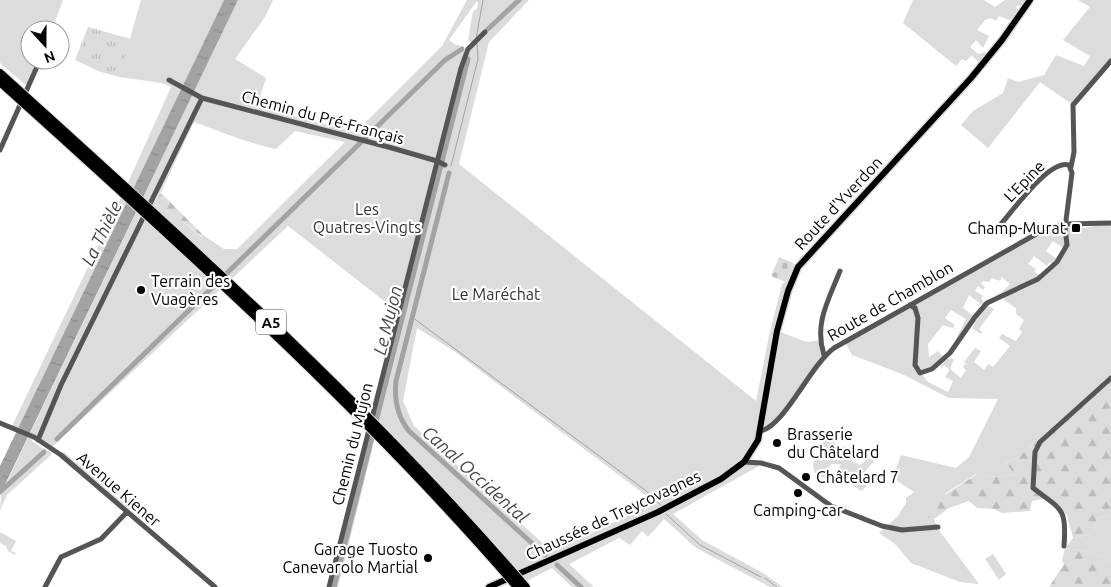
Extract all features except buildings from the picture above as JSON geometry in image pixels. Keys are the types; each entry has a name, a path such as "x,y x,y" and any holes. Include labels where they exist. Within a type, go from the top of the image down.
{"highway":[{"name":"A5","path":"0,73 228,281 338,386 439,490 526,587"},
{"name":"A5","path":"0,82 298,356 418,478 517,587"}],"main road":[{"name":"Route d'Yverdon","path":"761,431 767,380 777,331 791,280 798,267 971,78 1002,40 1030,0"},
{"name":"Route de Chamblon","path":"744,462 755,448 761,431"},
{"name":"Chaussée de Treycovagnes","path":"489,587 658,512 721,479 744,462"}],"street":[{"name":"Chemin du Mujon","path":"329,587 436,161 468,49 485,32"},
{"name":"L'Epine","path":"910,305 915,308 918,318 915,365 920,372 926,372 950,353 981,308 1038,279 1052,268 1067,245 1065,224 1074,152 1073,105 1111,60"},
{"path":"0,150 36,70"},
{"name":"Chemin du Pré-Français","path":"169,80 201,98 370,142 436,161 445,166"},
{"path":"36,438 60,385 201,98"},
{"name":"L'Epine","path":"1000,226 1049,170 1064,164 1071,167"},
{"name":"Route de Chamblon","path":"761,431 775,423 824,355 1040,232 1065,224 1111,223"},
{"path":"824,355 820,340 820,326 840,272"},
{"path":"1064,546 1066,520 1063,514 1055,504 1033,488 1036,452 1040,442 1111,378"},
{"name":"Avenue Kiener","path":"0,423 12,426 36,438 61,455 215,587"},
{"path":"744,462 770,464 779,468 831,506 877,524 902,530 938,527"},
{"path":"45,587 61,556 101,539 127,512"}],"green space":[{"path":"0,0 63,0 56,20 20,20 20,70 35,70 27,86 0,63"},
{"path":"141,0 224,0 18,429 12,426 122,196 171,87 162,83 119,77"},
{"path":"238,0 273,0 265,17 235,59 266,78 257,107 356,132 442,46 467,0 529,0 489,42 459,164 756,401 782,284 786,282 793,263 798,267 777,331 807,342 820,340 824,355 775,423 761,431 745,462 756,463 759,466 673,514 702,540 763,573 783,587 770,587 695,547 664,519 648,537 642,531 630,545 619,538 569,564 594,587 572,587 552,568 527,581 378,426 338,587 329,587 397,311 288,226 51,448 34,437 32,441 44,449 4,488","holes":["477,1 477,9 473,11 468,40 472,44 466,54 459,45 449,40","194,122 265,147 276,149 295,131 345,142 237,249 224,249 203,235 203,238 174,215 151,203 161,192","417,328 454,351 656,503 589,534 579,526 548,548 414,426 403,401"]},
{"path":"913,0 984,0 995,7 1005,0 1028,0 1024,8 1017,5 1016,8 1020,11 1017,19 1010,18 1014,22 999,16 996,21 991,18 985,20 977,30 989,36 983,48 976,40 970,47 978,54 991,51 979,63 972,55 966,61 962,59 956,66 903,23"},
{"path":"1078,0 1111,0 1111,61 1073,105 1040,82 988,148 961,125 973,111 1003,93 1008,78 1018,82 1044,75 1056,55 1084,66 1090,56 1063,40 1090,7"},
{"path":"88,27 131,39 119,77 98,71 75,60"},
{"path":"161,193 204,238 174,215 151,203"},
{"path":"1111,223 1111,377 1017,458 1006,463 1015,475 986,477 976,474 946,493 928,518 934,519 938,529 979,584 960,582 911,563 895,544 879,533 898,516 906,503 906,498 914,492 893,478 901,455 956,468 969,457 998,399 949,398 902,374 852,355 845,342 1040,232 1065,224 1065,228 1083,228","holes":["1053,241 1065,249 1058,260 1046,251","1034,256 1047,266 1050,262 1052,264 1042,276 1034,272 1036,269 1028,264","1002,277 1010,284 995,296 998,298 1003,296 1005,301 1016,308 1016,314 1024,320 1019,329 1022,332 1016,341 1002,334 999,338 1010,346 993,367 988,364 984,370 974,362 981,351 975,348 964,362 969,366 965,364 963,367 966,370 961,378 950,369 954,359 947,359 941,365 941,369 944,365 948,368 949,371 945,377 953,381 948,392 928,382 921,373 945,359 938,351 929,357 928,344 943,325 953,328 955,325 945,318 951,310 966,319 955,341 958,343 975,317 963,308 969,295 982,305 985,303 981,299 983,296 975,291 978,286 983,290 985,287 981,283 983,281 989,282 992,278 1000,281"]},
{"path":"779,257 793,263 786,282 771,276"},
{"path":"988,306 994,309 979,329 982,332 981,334 972,328"},
{"path":"1111,378 1111,515 1097,518 1093,534 1073,538 1067,515 1048,498 1032,501 1030,511 1002,513 994,509 977,508 969,501 949,508 934,519 928,518 934,502 977,474 986,477 1015,475 1006,463 1017,458"},
{"path":"831,438 836,445 852,448 850,456 853,462 860,465 869,458 874,461 862,475 868,481 866,487 861,491 850,483 839,483 836,476 841,464 831,464 824,477 816,477 814,463 820,451 818,445"},
{"path":"48,451 52,454 7,495 0,510 1,494"},
{"path":"64,452 142,519 142,520 61,453"},
{"path":"1111,515 1111,563 1091,552 1065,548 1073,538 1093,534 1097,518"},
{"path":"0,532 16,541 11,551 16,553 15,555 0,543"},
{"path":"1065,548 1091,552 1111,563 1111,587 1049,587 1064,564 1062,561"},
{"path":"993,554 1006,574 999,580 985,559"}],"water":[{"path":"224,0 238,0 0,495 0,466"}],"waterway":[{"name":"Canal Occidental","path":"476,39 483,0"},
{"name":"Le Mujon","path":"488,29 519,0"},
{"name":"Canal Occidental","path":"451,166 478,59 477,43"},
{"path":"57,439 445,60 462,49"},
{"name":"Le Mujon","path":"334,587 468,59"},
{"name":"Canal Occidental","path":"449,173 396,381 397,408 409,431 545,555"},
{"path":"412,317 645,490 661,505"},
{"path":"0,492 44,452"},
{"path":"666,514 700,545 761,577"},
{"name":"Canal Occidental","path":"557,565 581,587"},
{"path":"765,578 777,587"}],"place":[{"name":"Champ-Murat","path":"1076,228"},
{"name":"Terrain des Vuagères","path":"141,290"},
{"name":"Brasserie du Châtelard","path":"777,443"},
{"name":"Châtelard 7","path":"806,477"},
{"name":"Camping-car","path":"798,493"},
{"name":"Garage Tuosto Canevarolo Martial","path":"428,558"}],"park label":[{"name":"Les Quatres-Vingts","path":"367,218"},
{"name":"Le Maréchat","path":"496,294"}],"water label":[{"name":"La Thièle","path":"101,233"}]}
